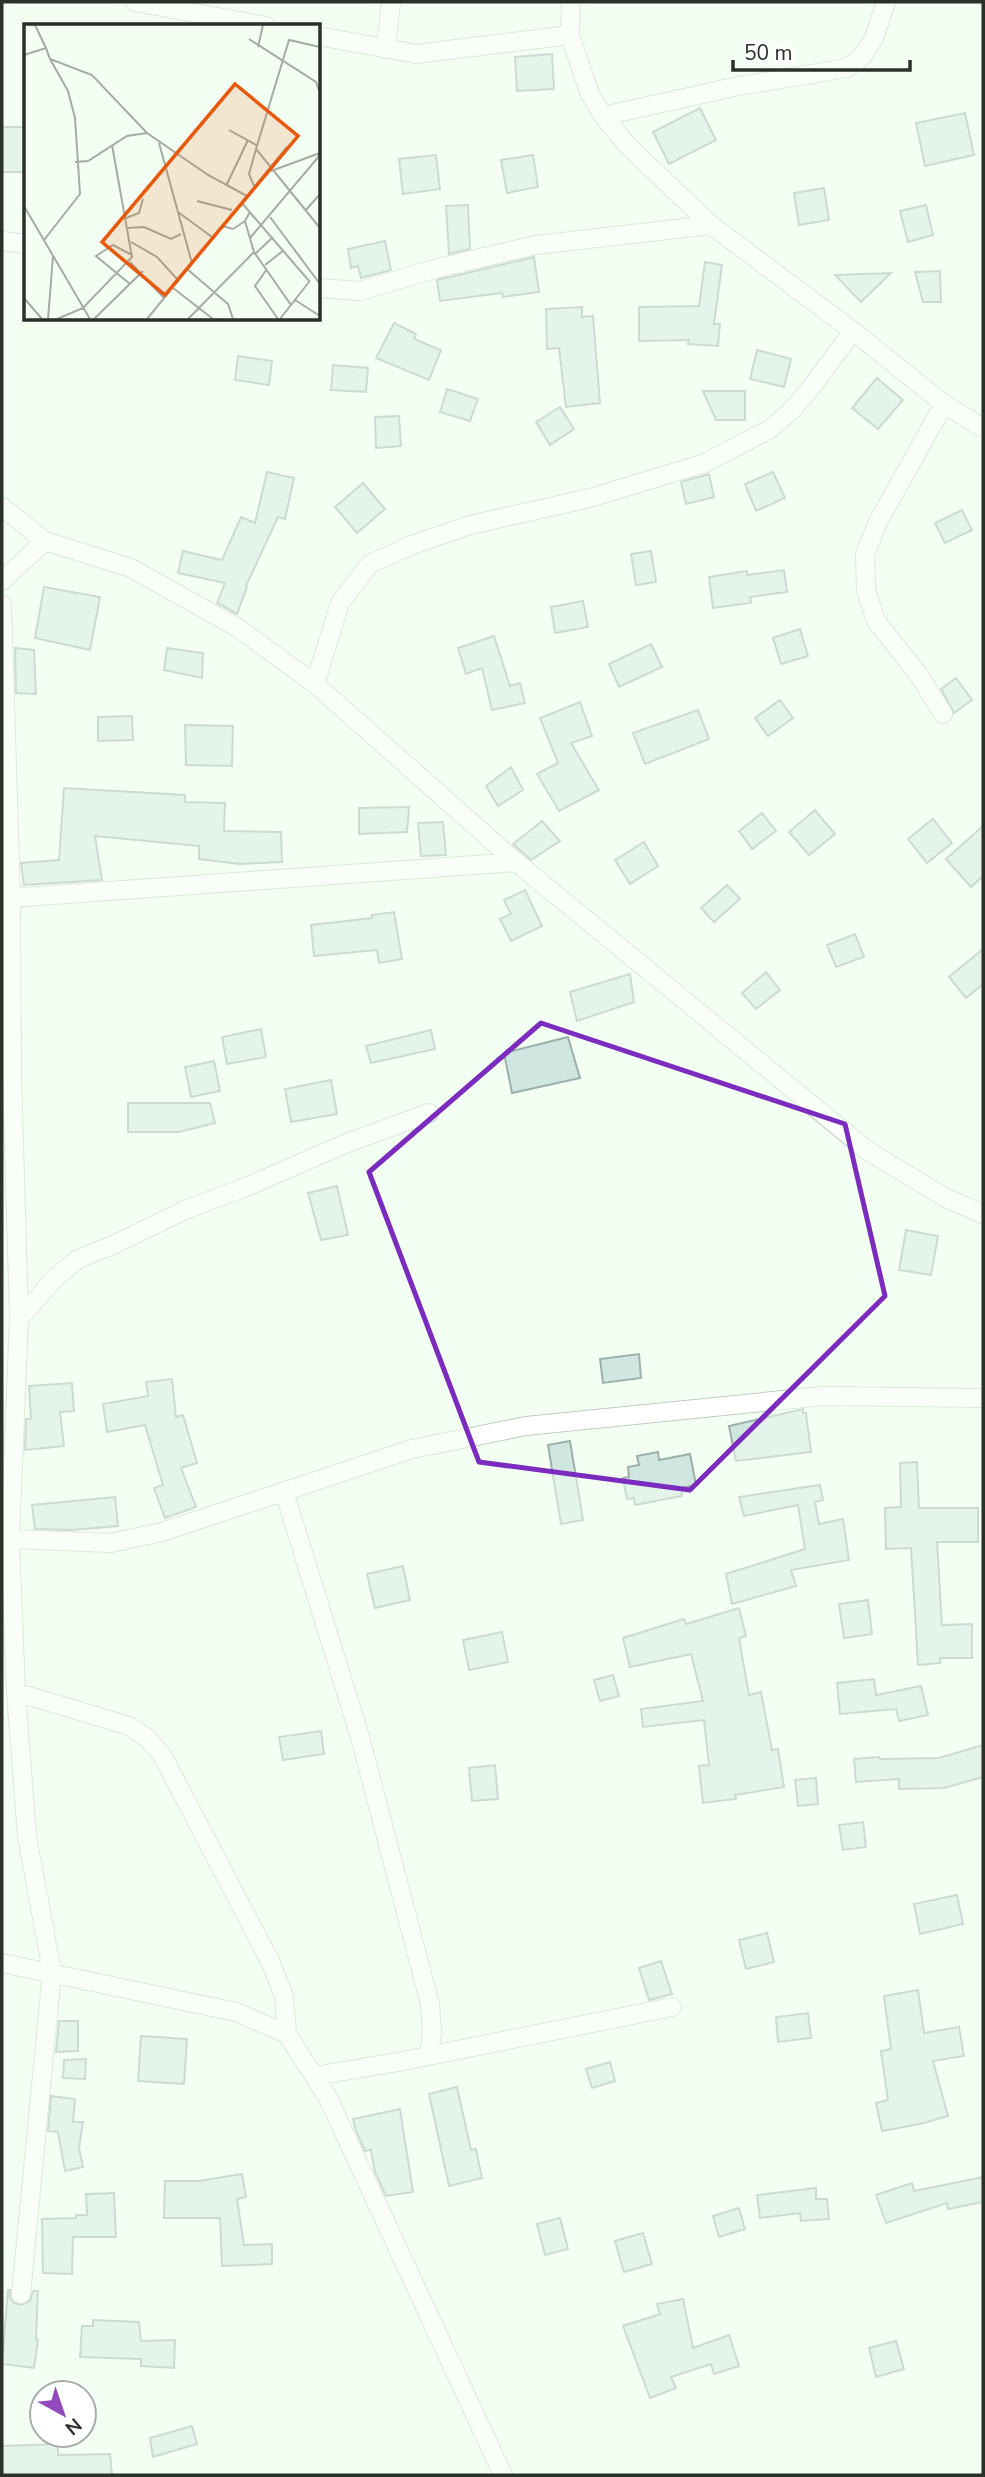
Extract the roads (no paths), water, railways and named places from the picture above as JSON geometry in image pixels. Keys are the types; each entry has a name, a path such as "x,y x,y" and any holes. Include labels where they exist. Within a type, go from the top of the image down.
{"street":[{"path":"135,2 255,24"},
{"path":"386,49 391,2"},
{"path":"571,2 570,35 590,94 603,116 630,148 711,225 853,331 944,404 983,428"},
{"path":"603,116 734,87 847,68 862,57 874,38 886,2"},
{"path":"320,36 416,54 570,35"},
{"path":"320,288 360,291 438,268 536,245 711,225"},
{"path":"2,241 24,244"},
{"path":"315,684 340,603 370,564 412,545 470,525 590,498 705,463 770,429 791,411 853,331"},
{"path":"943,714 919,675 876,621 866,590 865,554 879,520 944,404"},
{"path":"2,507 45,541 131,568 238,628 315,684 516,862 868,1151 946,1198 983,1214"},
{"path":"2,581 45,541"},
{"path":"2,605 11,898 7,1075 19,1319 7,1434 10,1539 16,1692 27,1836 52,1972 21,2294"},
{"path":"11,898 516,862"},
{"path":"19,1319 55,1278 78,1259 185,1210 246,1187 346,1143 429,1113"},
{"path":"10,1539 111,1543 162,1532 412,1448 526,1426 822,1396 983,1398"},
{"path":"284,1491 359,1737 430,2004 432,2033 429,2055"},
{"path":"16,1692 129,1726 147,1738 162,1755 270,1961 284,1996 287,2034 334,2110 503,2475"},
{"path":"2,1963 236,2012 287,2034"},
{"path":"315,2076 672,2007"}]}
